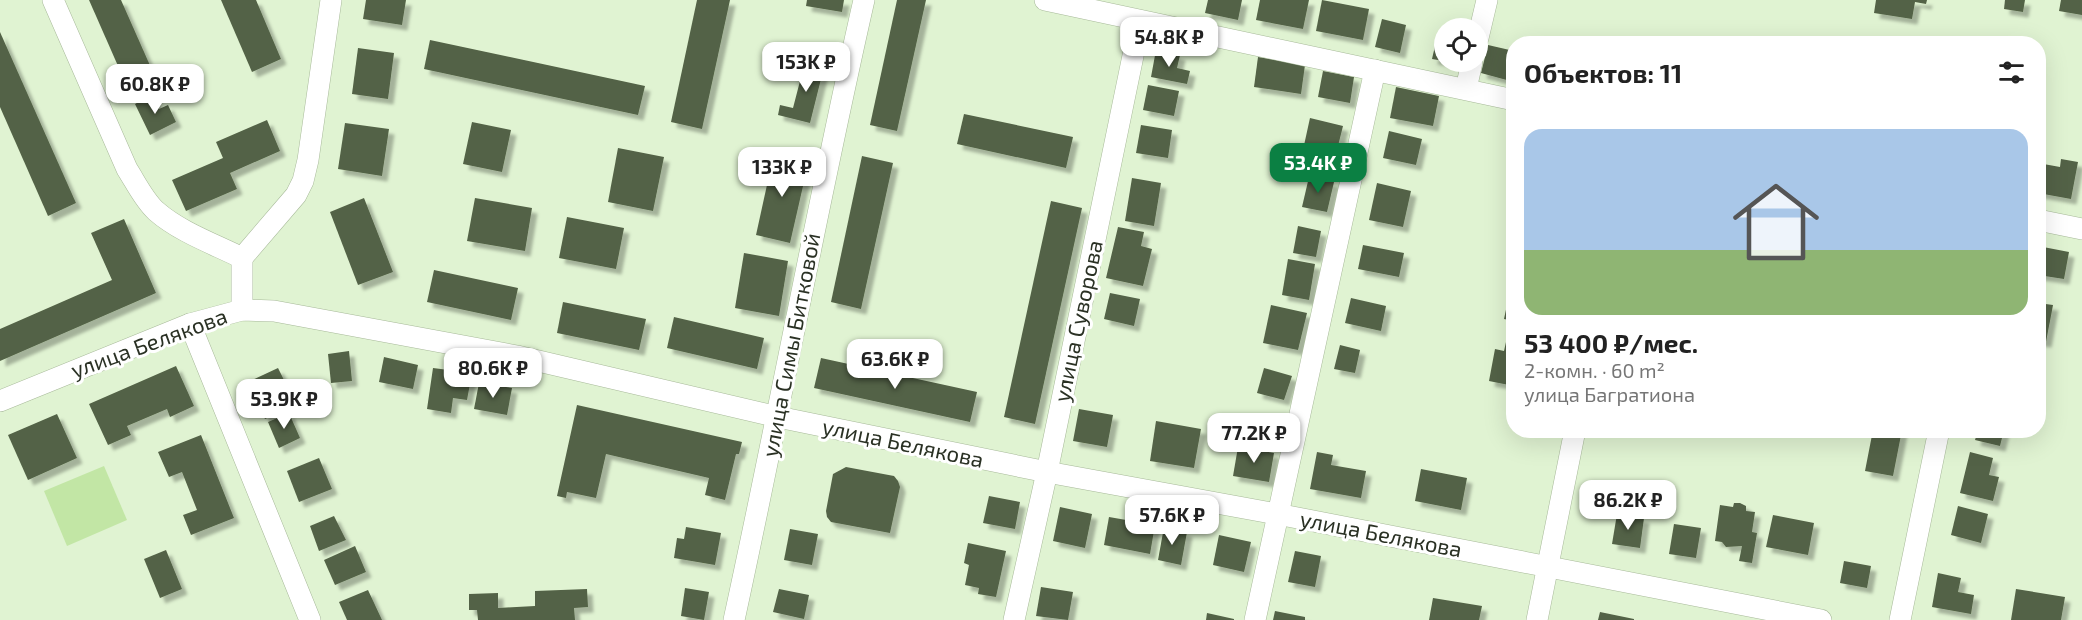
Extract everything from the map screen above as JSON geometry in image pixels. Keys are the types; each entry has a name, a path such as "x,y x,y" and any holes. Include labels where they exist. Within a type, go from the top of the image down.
{"street":[{"path":"53,0 128,169 141,193 156,210 177,226 242,258"},
{"path":"242,310 242,258 296,195 303,181 331,0"},
{"name":"улица Симы Битковой","path":"734,620 778,417 829,155 864,0"},
{"path":"1044,0 1506,98"},
{"path":"1483,18 1487,0"},
{"name":"улица Суворова","path":"1014,620 1047,472 1140,21"},
{"path":"1255,620 1375,70"},
{"path":"1466,89 1470,72"},
{"path":"2046,222 2082,230"},
{"name":"улица Белякова","path":"0,401 190,324 242,310 274,311 517,356 778,417 1047,472 1277,514 1821,620"},
{"path":"190,324 310,620"},
{"path":"1537,620 1573,438"},
{"path":"1900,620 1937,438"}],"green space":[{"path":"104,466 127,520 67,546 44,491"}],"building":[{"path":"89,0 121,0 160,88 133,100"},
{"path":"221,0 256,0 281,59 252,72"},
{"path":"366,0 406,0 402,25 363,19"},
{"path":"697,0 730,0 702,129 671,122"},
{"path":"807,0 844,0 842,12 806,6"},
{"path":"897,0 926,0 897,131 870,125"},
{"path":"1208,0 1242,0 1238,20 1205,13"},
{"path":"1260,0 1309,0 1303,29 1256,20"},
{"path":"1322,0 1369,9 1363,40 1316,31"},
{"path":"1876,0 1927,0 1926,4 1915,2 1912,19 1874,13"},
{"path":"2005,0 2025,0 2023,12 2004,9"},
{"path":"2061,0 2082,0 2082,15 2059,11"},
{"path":"1382,19 1406,25 1400,53 1375,47"},
{"path":"0,32 76,203 48,216 0,107"},
{"path":"430,40 645,86 638,115 424,69"},
{"path":"1488,45 1506,49 1506,80 1481,73 1488,72"},
{"path":"358,48 394,53 388,99 352,94"},
{"path":"1156,50 1180,55 1177,68 1190,71 1187,84 1151,77"},
{"path":"1258,57 1305,65 1301,94 1254,87"},
{"path":"806,58 825,63 810,123 778,115 780,105 793,108"},
{"path":"1323,71 1354,77 1350,103 1318,97"},
{"path":"1148,85 1179,91 1174,116 1143,110"},
{"path":"1396,87 1439,96 1433,126 1390,118"},
{"path":"152,95 159,109 168,105 176,122 150,135 135,104"},
{"path":"964,114 1073,137 1066,168 957,144"},
{"path":"1310,118 1343,126 1333,166 1301,159"},
{"path":"267,120 280,151 230,173 237,189 186,211 172,180 223,158 216,142"},
{"path":"472,122 511,130 502,172 463,164"},
{"path":"345,123 389,129 382,176 338,169"},
{"path":"1141,125 1172,130 1168,158 1136,153"},
{"path":"1389,131 1422,139 1416,165 1383,158"},
{"path":"618,148 664,157 653,211 608,202"},
{"path":"774,153 809,160 790,243 756,235"},
{"path":"862,156 893,163 861,309 831,302"},
{"path":"2061,159 2078,162 2071,199 2046,194 2046,164 2060,167"},
{"path":"1309,177 1334,182 1327,212 1302,207"},
{"path":"1132,178 1161,183 1154,226 1125,221"},
{"path":"1377,183 1411,191 1403,227 1369,220"},
{"path":"364,198 393,272 358,285 330,212"},
{"path":"475,198 532,208 525,251 467,241"},
{"path":"1051,201 1082,208 1035,424 1004,417"},
{"path":"567,217 624,228 616,269 559,258"},
{"path":"124,219 156,293 0,361 0,329 112,280 91,233"},
{"path":"1298,226 1321,231 1316,257 1293,253"},
{"path":"1118,227 1144,232 1141,246 1152,249 1143,286 1106,278"},
{"path":"1363,245 1404,253 1399,277 1358,269"},
{"path":"2046,248 2069,252 2064,279 2046,276"},
{"path":"744,253 788,261 779,316 735,308"},
{"path":"1288,259 1315,264 1309,300 1282,295"},
{"path":"434,270 518,288 511,320 427,302"},
{"path":"1110,293 1140,299 1134,326 1104,319"},
{"path":"1351,298 1386,306 1381,331 1345,323"},
{"path":"563,302 646,319 639,350 557,333"},
{"path":"2046,304 2053,305 2046,342"},
{"path":"1271,305 1307,313 1298,350 1263,343"},
{"path":"674,317 764,338 757,369 667,348"},
{"path":"1506,342 1506,384 1489,381 1495,349 1504,351"},
{"path":"1340,345 1360,350 1355,373 1334,369"},
{"path":"349,351 352,381 331,383 328,354"},
{"path":"384,357 418,365 413,389 379,382"},
{"path":"821,358 977,392 970,422 814,388"},
{"path":"176,366 194,406 170,417 167,409 127,426 131,435 108,445 89,404"},
{"path":"278,368 289,390 280,394 287,409 265,419 248,382"},
{"path":"433,368 472,373 467,400 453,398 451,413 427,409"},
{"path":"1264,368 1292,376 1284,400 1257,393"},
{"path":"479,383 512,388 507,415 474,409"},
{"path":"577,405 742,442 739,454 736,454 725,500 705,495 709,478 606,454 596,498 567,492 566,498 557,496"},
{"path":"1079,409 1113,415 1107,447 1073,441"},
{"path":"289,413 300,438 279,448 268,422"},
{"path":"57,414 77,458 28,480 8,435"},
{"path":"1156,421 1201,429 1194,468 1150,461"},
{"path":"201,435 234,518 191,535 183,515 197,510 182,472 169,477 158,452"},
{"path":"1871,438 1900,438 1893,476 1865,471"},
{"path":"1976,438 2002,438 2000,446 1975,440"},
{"path":"1238,447 1274,453 1269,482 1233,476"},
{"path":"1317,452 1333,455 1331,465 1366,471 1361,498 1310,489"},
{"path":"1970,452 1993,458 1989,475 1999,477 1993,501 1960,493"},
{"path":"319,458 332,489 299,502 287,471"},
{"path":"846,467 894,476 898,481 900,487 890,533 831,522 827,517 826,511 833,474"},
{"path":"1421,469 1467,478 1461,510 1415,501"},
{"path":"989,496 1020,502 1015,529 983,523"},
{"path":"1734,503 1746,506 1746,511 1755,512 1752,532 1757,533 1752,563 1739,561 1742,546 1726,547 1722,542 1715,541 1720,505 1733,507"},
{"path":"1958,506 1988,514 1981,543 1951,535"},
{"path":"1060,507 1092,514 1085,548 1053,541"},
{"path":"1617,514 1644,518 1640,548 1612,544"},
{"path":"1773,515 1814,523 1808,555 1766,547"},
{"path":"334,516 346,540 319,551 310,526"},
{"path":"1109,517 1155,525 1150,554 1104,545"},
{"path":"1674,524 1701,528 1696,558 1669,554"},
{"path":"686,527 721,533 715,565 674,558 677,538 684,539"},
{"path":"1164,527 1187,532 1181,565 1158,560"},
{"path":"790,529 818,534 812,565 784,560"},
{"path":"1219,535 1251,542 1244,572 1213,565"},
{"path":"968,543 1006,551 996,597 978,594 979,588 965,585 969,565 964,563"},
{"path":"355,546 366,572 335,585 324,560"},
{"path":"166,550 182,589 160,598 144,559"},
{"path":"1295,551 1321,556 1315,587 1288,582"},
{"path":"1844,561 1871,566 1867,588 1840,583"},
{"path":"1938,573 1961,578 1958,592 1974,595 1971,614 1932,607"},
{"path":"1041,587 1073,592 1068,620 1036,616"},
{"path":"685,588 709,592 704,620 681,616"},
{"path":"587,589 588,607 574,608 575,620 478,620 477,610 469,610 469,594 498,593 498,608 535,606 535,591"},
{"path":"779,589 809,595 804,619 773,612"},
{"path":"2016,589 2065,597 2061,620 2011,620"},
{"path":"368,590 382,620 347,620 339,602"},
{"path":"1433,598 1482,606 1479,620 1429,620"},
{"path":"1275,611 1305,617 1305,620 1273,620"},
{"path":"1600,612 1634,619 1634,620 1598,620"},
{"path":"1207,613 1234,619 1234,620 1206,620"}]}
